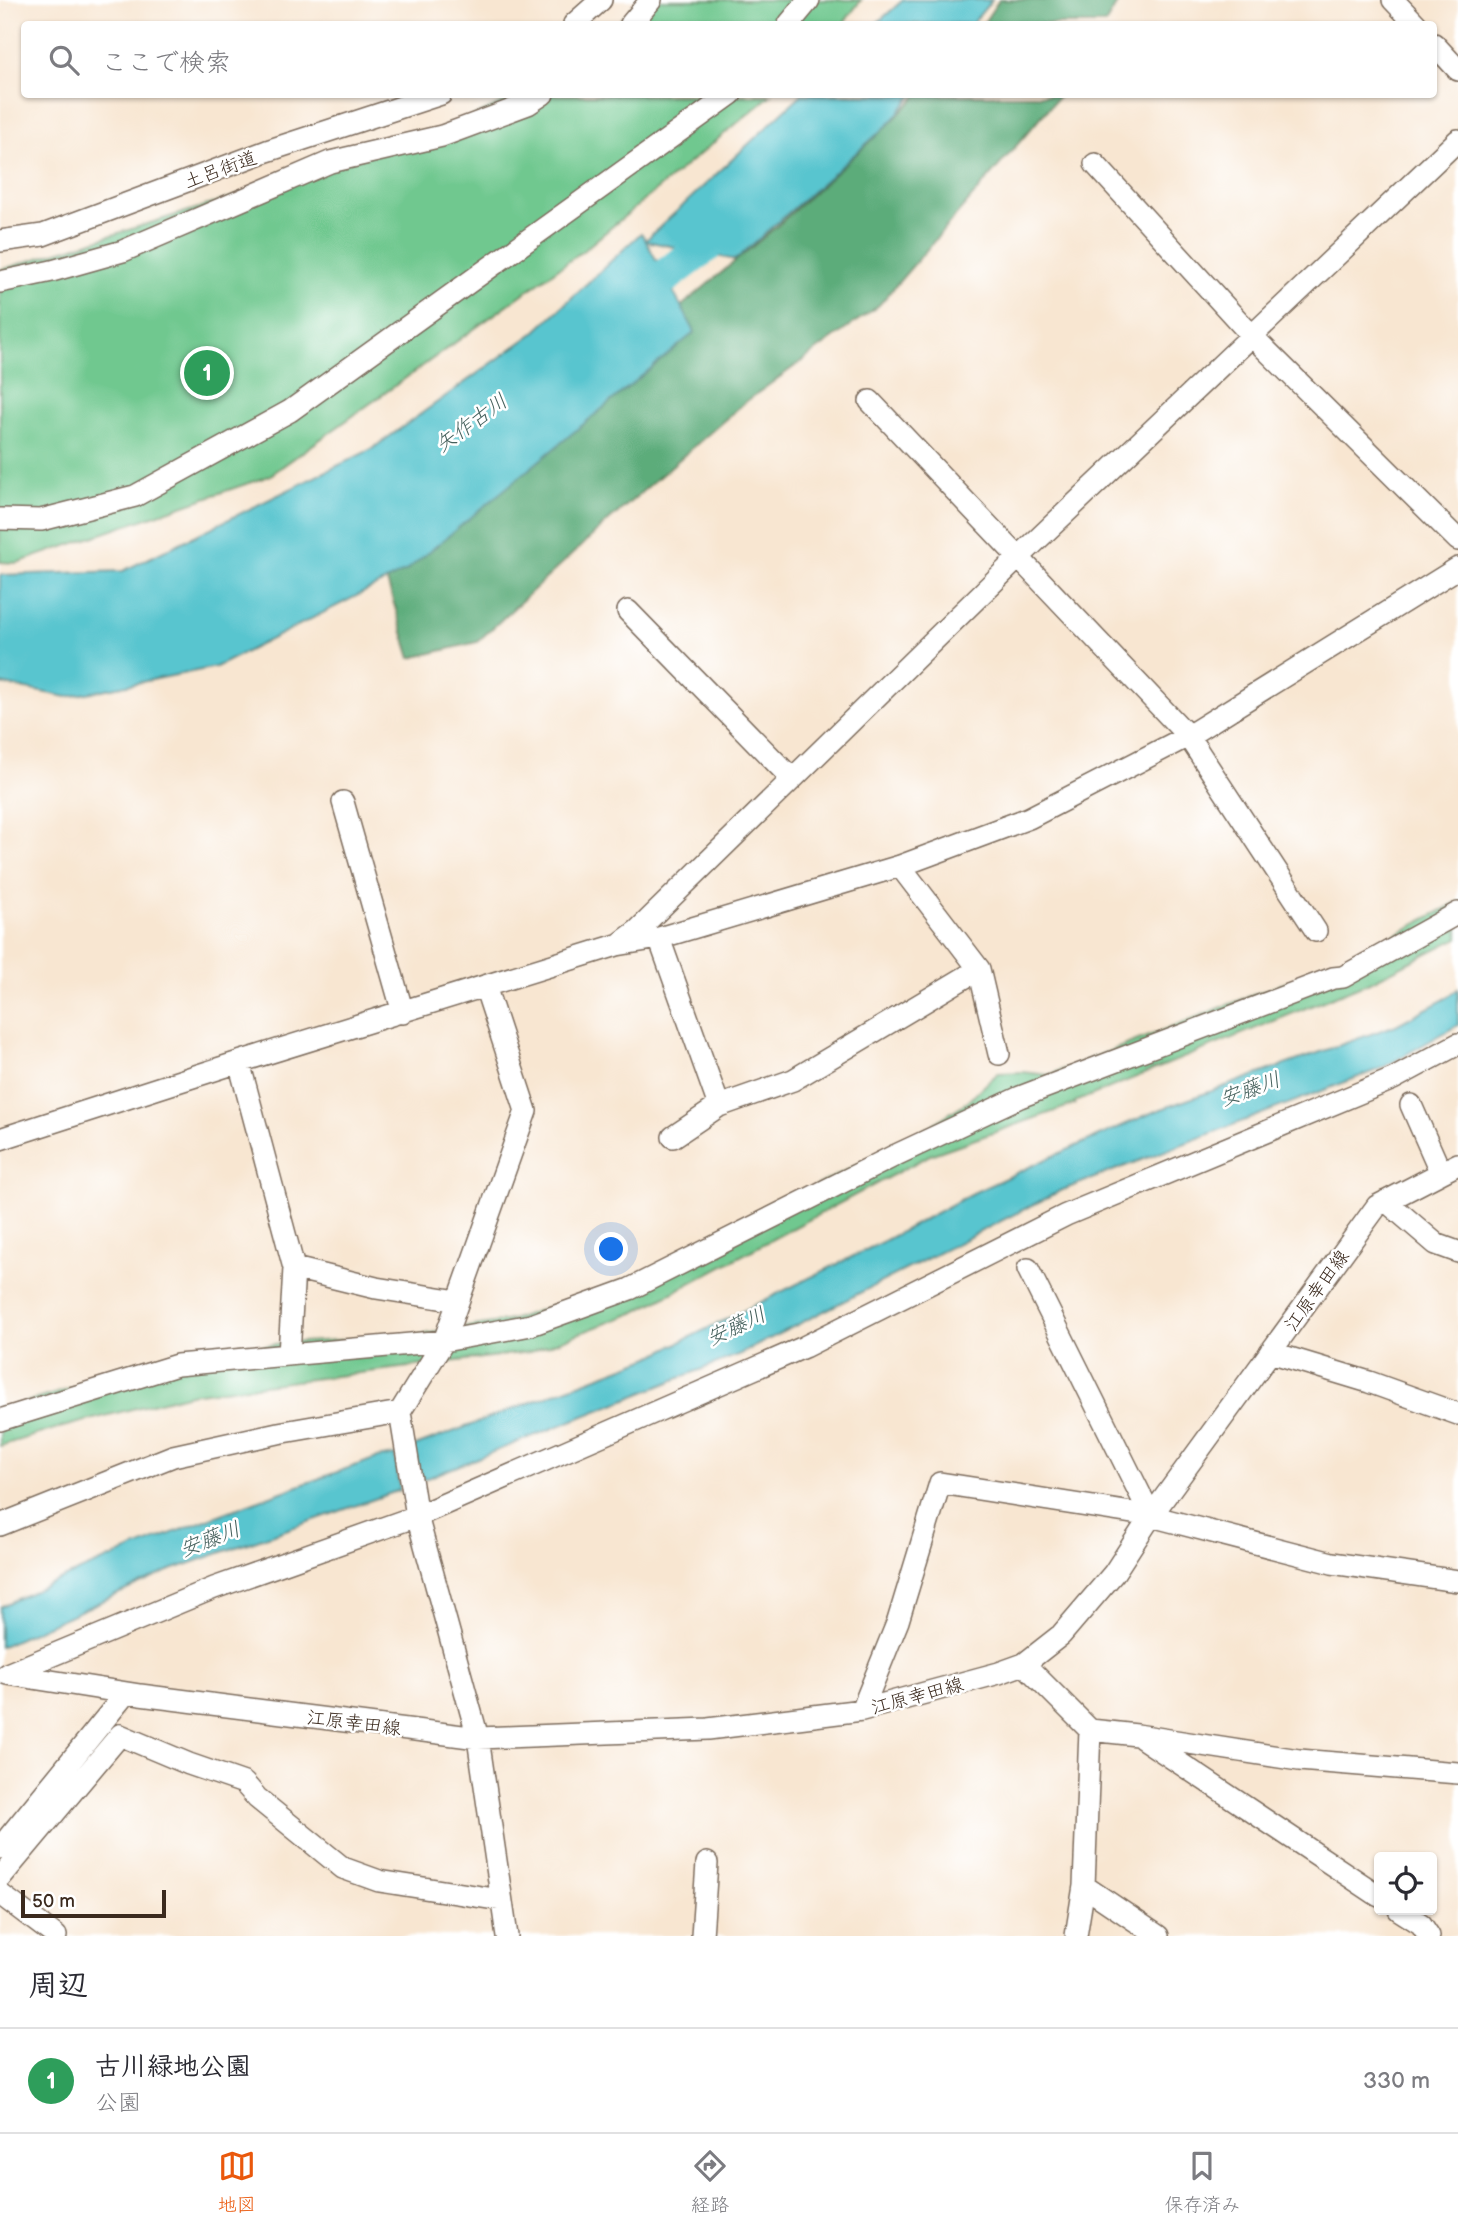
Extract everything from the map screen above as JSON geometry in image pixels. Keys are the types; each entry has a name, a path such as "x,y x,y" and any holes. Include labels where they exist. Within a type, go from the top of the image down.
{"street":[{"path":"577,21 601,0"},
{"path":"634,21 651,0"},
{"path":"792,21 809,0"},
{"path":"1393,0 1413,21"},
{"path":"1437,48 1458,70"},
{"name":"土呂街道","path":"0,241 43,235 267,152 429,98"},
{"path":"0,282 123,251 330,162 442,136 528,104 537,98"},
{"path":"0,519 41,520 135,496 289,411 725,98"},
{"path":"617,945 637,931 1018,558 1458,140"},
{"path":"1095,164 1252,336 1458,540"},
{"path":"870,401 1188,736 1316,931"},
{"path":"0,1139 617,945 659,937 900,866 1029,818 1188,736 1458,568"},
{"path":"628,611 792,779"},
{"path":"343,802 403,1013"},
{"path":"900,866 979,969 999,1054"},
{"path":"0,1420 177,1365 444,1341 531,1325 629,1289 896,1155 1020,1097 1333,978 1343,977 1458,913"},
{"path":"659,937 719,1106"},
{"path":"673,1137 719,1106 793,1080 979,969"},
{"path":"485,986 526,1111 444,1341 400,1412 414,1506 478,1738 507,1936"},
{"path":"414,1506 804,1347 1066,1215 1393,1079 1458,1044"},
{"path":"239,1062 294,1268 289,1355"},
{"path":"1411,1105 1449,1169"},
{"name":"江原幸田線","path":"414,1506 7,1674 133,1694 478,1738 708,1729 862,1710 999,1673 1024,1664 1061,1635 1105,1583 1150,1516 1377,1206 1449,1169"},
{"path":"1386,1201 1436,1244 1458,1252"},
{"path":"294,1268 376,1288 458,1301"},
{"path":"1028,1269 1150,1516"},
{"path":"1270,1352 1369,1382 1458,1414"},
{"path":"0,1525 173,1456 278,1433 400,1412"},
{"path":"862,1710 898,1621 940,1483 1150,1516 1332,1563 1458,1581"},
{"path":"1024,1664 1090,1730 1299,1760 1458,1773"},
{"path":"0,1848 133,1694"},
{"path":"1076,1936 1084,1886 1090,1730"},
{"path":"0,1878 120,1735 189,1764 244,1783 257,1798 343,1868 379,1881 501,1900"},
{"path":"1137,1735 1374,1893"},
{"path":"702,1936 707,1863"},
{"path":"1084,1886 1158,1936"},
{"path":"0,1894 56,1936"},
{"path":"1407,1915 1421,1924 1429,1936"}],"green space":[{"path":"639,0 861,0 845,21 620,21"},
{"path":"999,0 1119,0 1107,21 985,21"},
{"path":"512,98 767,98 584,250 269,476 17,563 0,562 0,270 442,132"},
{"path":"915,98 1057,98 879,305 744,403 605,524 477,642 411,658 380,559 777,226"},
{"path":"1458,902 1458,938 1372,981 1075,1104 930,1155 636,1312 530,1352 190,1394 0,1446 0,1410 170,1359 283,1343 412,1336 511,1320 644,1274 916,1135 967,1102 998,1073 1049,1075 1347,960"}],"water":[{"path":"903,0 992,0 974,21 879,21"},
{"path":"798,98 911,98 889,124 735,260 646,241 695,332 406,571 216,667 67,697 0,684 0,575 123,571 372,449 534,333 641,233 646,240"},
{"name":"安藤川","path":"1458,989 1458,1025 1382,1068 1060,1191 740,1354 420,1481 413,1447 650,1357 886,1240 973,1193 1049,1158 1156,1111 1396,1025 1445,999"},
{"name":"安藤川","path":"395,1455 400,1490 171,1570 0,1647 0,1607 186,1528 377,1458"}],"waterway":[{"name":"矢作古川","path":"627,305 736,223"}],"place":[{"name":"古川緑地公園","path":"207,373"}]}
